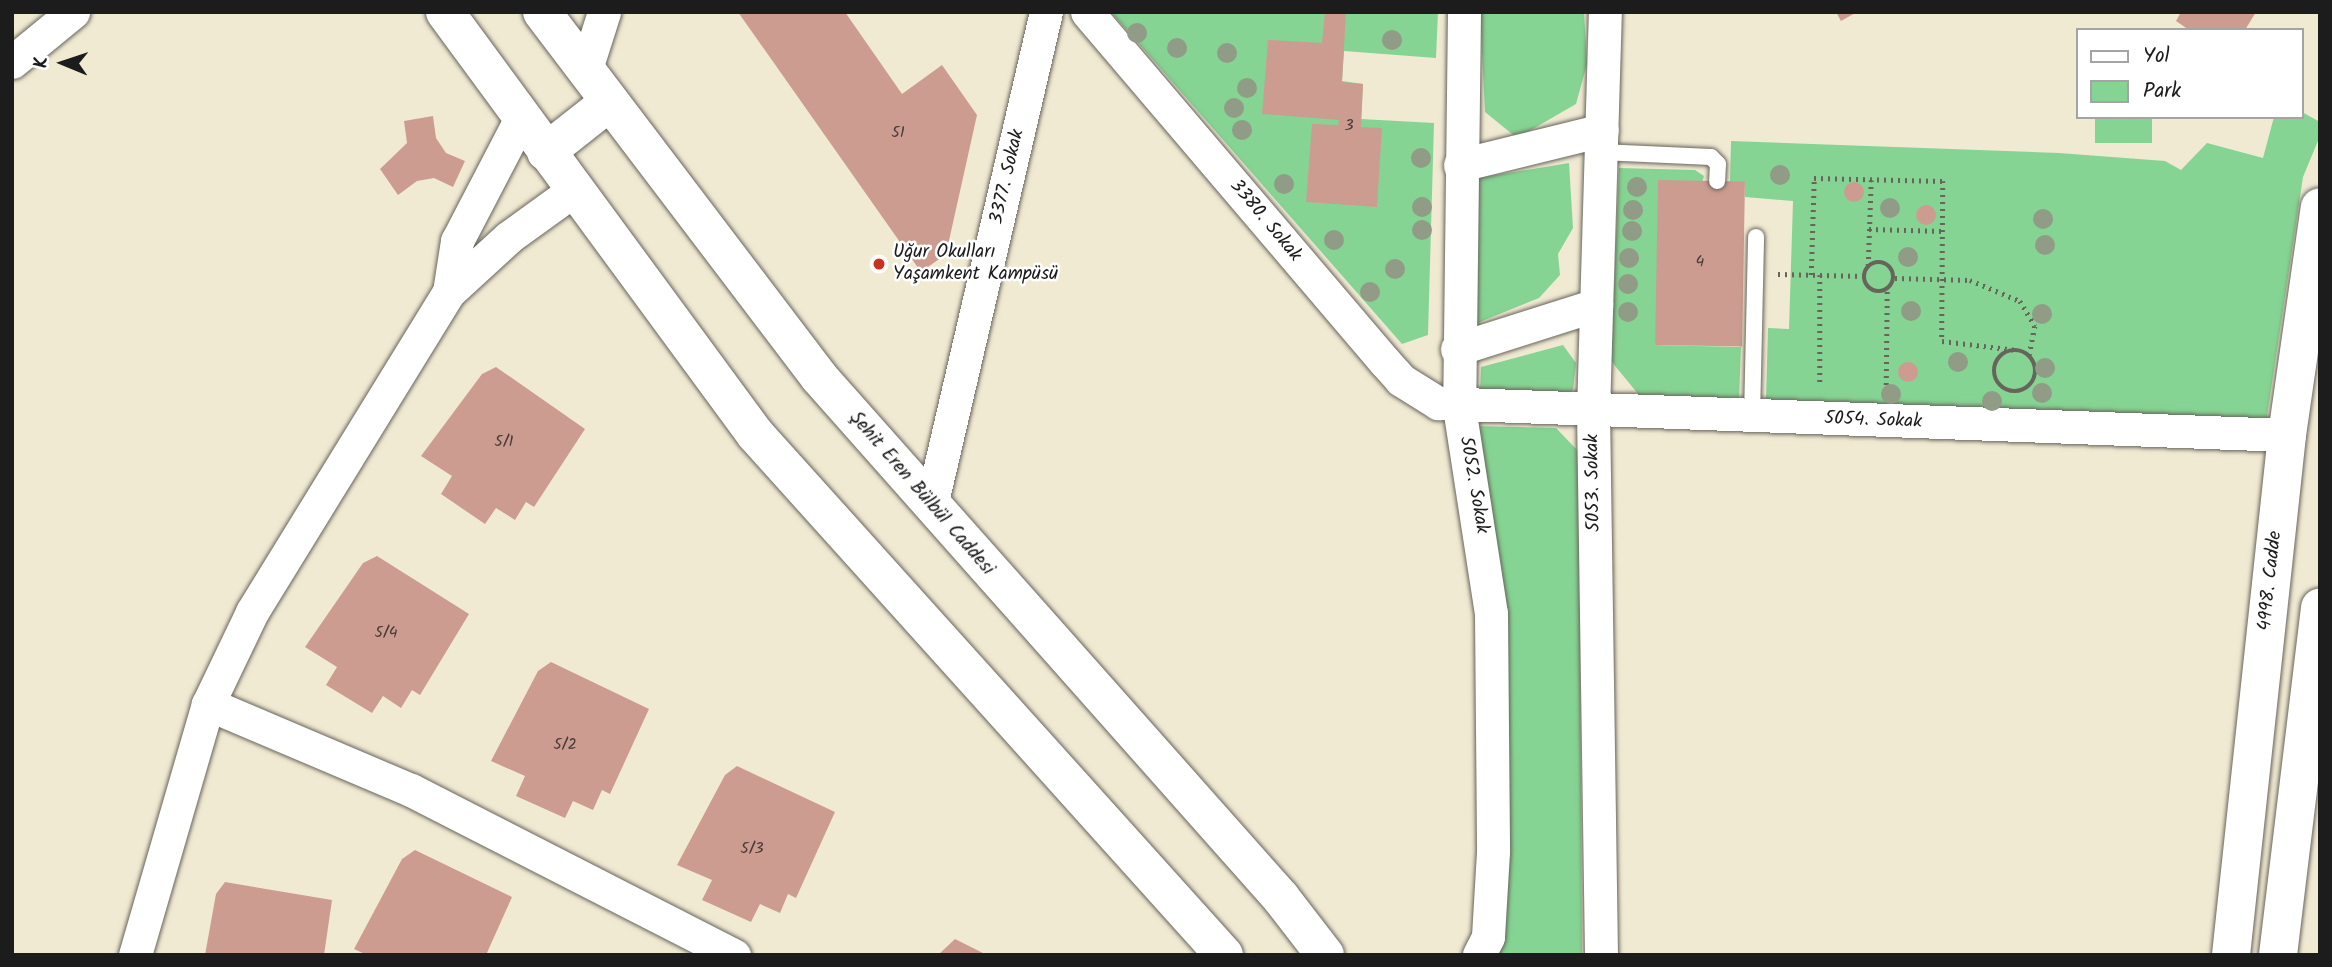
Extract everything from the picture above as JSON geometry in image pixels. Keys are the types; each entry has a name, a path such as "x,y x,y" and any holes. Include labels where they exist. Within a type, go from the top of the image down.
{"main road":[{"path":"445,12 755,434 1224,955"},
{"name":"Şehit Eren Bülbül Caddesi","path":"542,12 608,103 819,377 1281,898 1325,955"},
{"path":"547,152 608,103"},
{"name":"4998. Cadde","path":"2231,955 2303,430 2320,208"},
{"path":"2278,955 2320,608"}],"street":[{"path":"12,62 73,12"},
{"path":"585,72 604,12"},
{"name":"3377. Sokak","path":"931,506 1046,12"},
{"name":"3380. Sokak","path":"1087,12 1385,362 1422,394 1459,407"},
{"name":"5052. Sokak","path":"1464,12 1457,349 1459,407 1492,613 1493,852 1488,937 1479,955"},
{"name":"5053. Sokak","path":"1601,955 1593,412 1605,12"},
{"path":"449,292 457,241 521,118"},
{"path":"1460,165 1601,141"},
{"path":"135,955 208,704 252,612 449,292 509,237 574,190"},
{"path":"1457,349 1596,305"},
{"name":"5054. Sokak","path":"1459,407 2303,430"},
{"path":"208,704 411,790 734,955"}],"lane":[{"path":"1601,141 1711,156 1718,164 1717,181"},
{"path":"1752,417 1756,237"}],"path":[{"path":"1811,275 1814,178 1943,181 1942,341 2016,350 2029,356"},
{"path":"1864,276 1868,267 1871,180"},
{"path":"1870,229 1943,231"},
{"path":"1868,267 1883,262 1895,278"},
{"path":"1756,273 1864,276"},
{"path":"1820,275 1818,383 1831,384"},
{"path":"1864,276 1874,292 1887,290"},
{"path":"1895,278 1970,280 2025,305 2035,326 2029,356 2036,373 2031,386 2018,392 2004,389 1995,378 1996,364 2004,354 2016,350"},
{"path":"1872,386 1886,386 1887,290 1895,278"}],"green space":[{"path":"1111,12 1438,12 1436,58 1344,51 1342,81 1363,84 1361,119 1434,123 1428,335 1402,344"},
{"path":"1480,12 1584,12 1587,64 1576,104 1517,138 1485,112"},
{"path":"2304,113 2320,122 2320,136 2303,177 2266,423 1766,400 1768,328 1789,329 1793,201 1745,197 1745,183 1730,182 1731,141 2059,153 2165,161 2181,170 2207,143 2263,158 2273,119 2304,119"},
{"path":"2095,119 2152,119 2152,143 2095,143"},
{"path":"1569,163 1573,228 1558,254 1560,275 1539,298 1475,324 1478,178"},
{"path":"1619,168 1695,170 1704,176 1655,345 1741,347 1739,399 1639,395 1611,361"},
{"path":"1563,345 1576,363 1573,390 1566,397 1480,394 1481,367"},
{"path":"1476,426 1556,428 1579,452 1582,955 1489,955 1501,657 1492,507"}],"building":[{"path":"738,12 845,12 902,94 942,65 977,115 946,254 921,272"},
{"path":"1325,12 1346,12 1342,82 1363,84 1361,127 1382,128 1377,207 1306,202 1312,124 1338,125 1339,120 1262,114 1268,40 1322,43"},
{"path":"1836,12 1857,12 1841,21"},
{"path":"2181,12 2256,12 2246,28 2186,28 2176,21"},
{"path":"433,116 436,138 446,153 465,161 453,187 434,178 417,181 398,195 380,169 407,143 404,121"},
{"path":"1658,180 1745,182 1742,346 1655,345"},
{"path":"1850,182 1858,182 1864,192 1858,202 1850,202 1844,196 1844,188"},
{"path":"1922,205 1930,205 1936,215 1930,225 1922,225 1916,219 1916,211"},
{"path":"1904,362 1912,362 1918,372 1912,382 1904,382 1898,376 1898,368"},
{"path":"496,367 585,429 534,507 526,502 515,520 496,508 485,524 441,494 452,476 421,456 482,374"},
{"path":"377,556 469,614 420,695 412,690 401,708 383,696 372,713 326,685 337,667 305,647 363,563"},
{"path":"551,662 649,709 610,794 602,790 593,810 573,801 565,818 516,796 525,776 491,761 538,671"},
{"path":"737,766 835,812 796,898 788,894 780,913 760,904 751,922 702,900 712,880 677,865 725,775"},
{"path":"415,850 512,897 486,955 367,955 354,949 402,859"},
{"path":"225,882 332,900 324,955 205,955 216,894"},
{"path":"955,939 987,955 938,955"}],"place":[{"name":"Uğur Okulları Yaşamkent Kampüsü","path":"879,264"}]}
